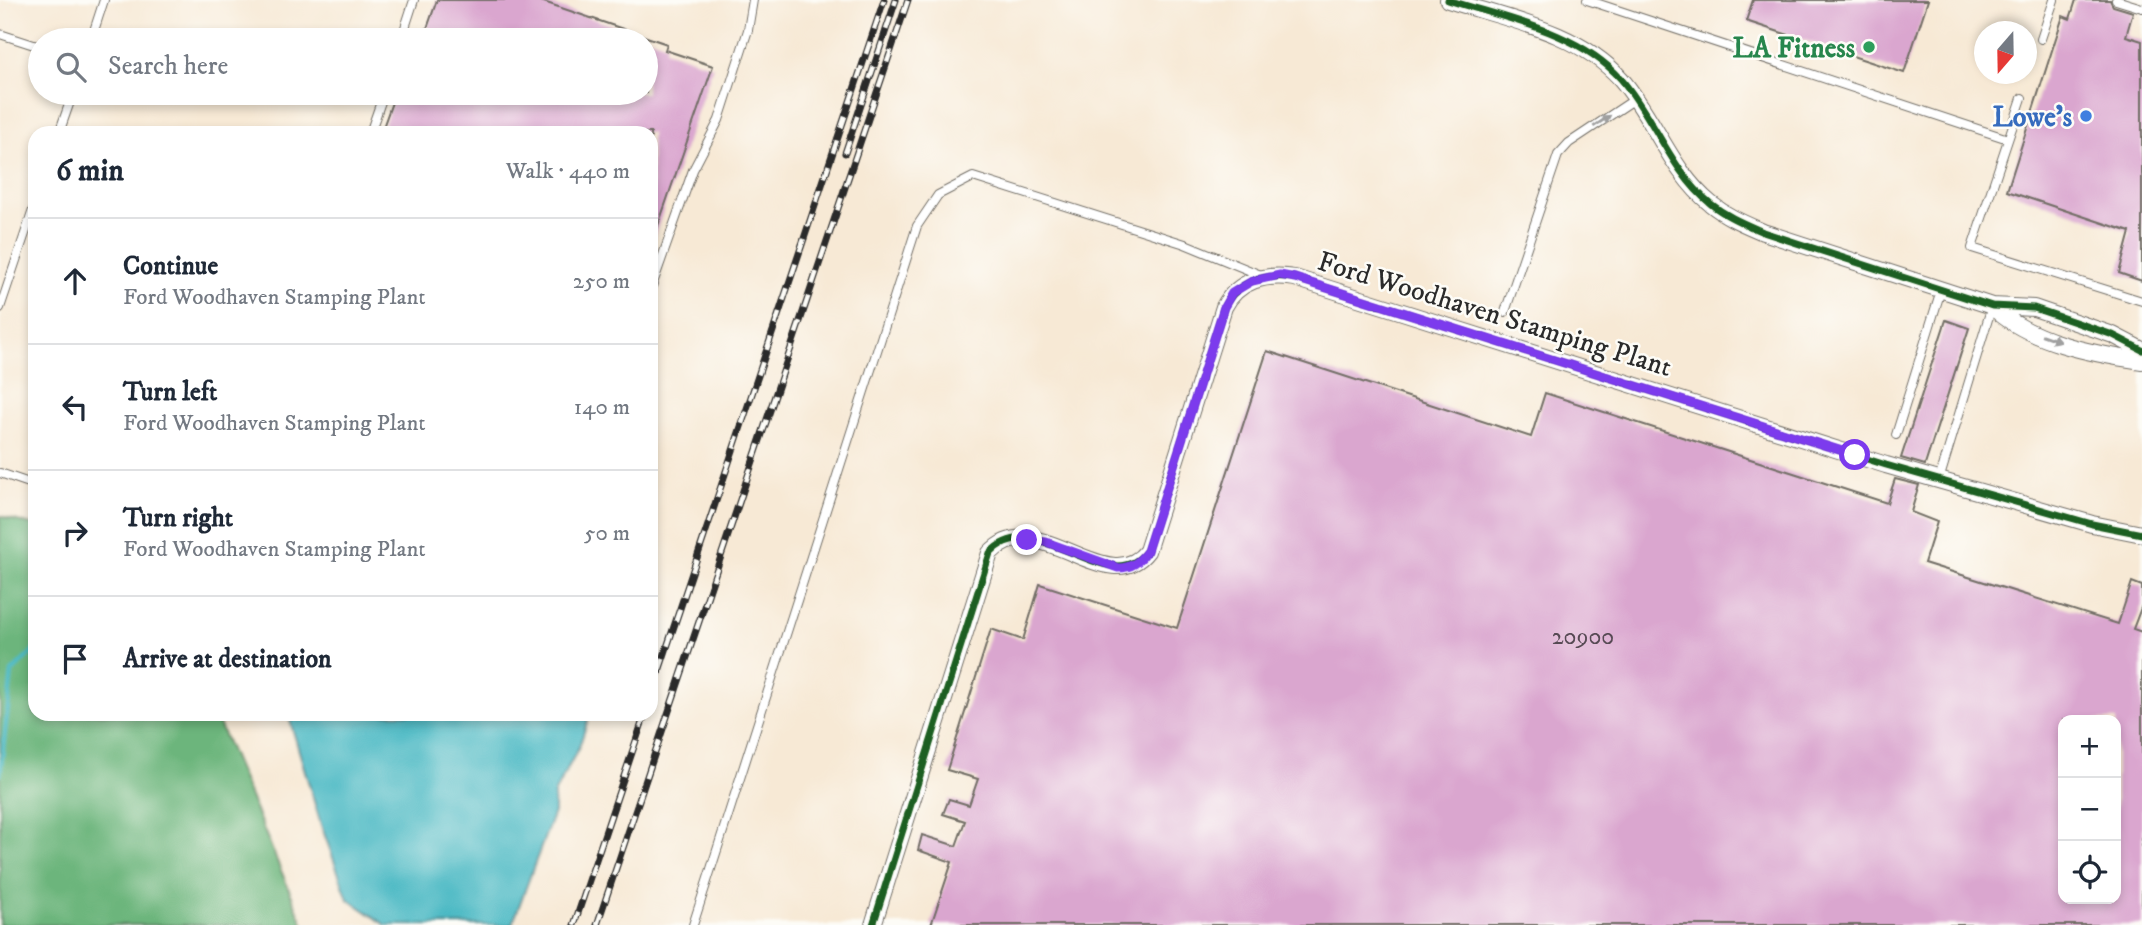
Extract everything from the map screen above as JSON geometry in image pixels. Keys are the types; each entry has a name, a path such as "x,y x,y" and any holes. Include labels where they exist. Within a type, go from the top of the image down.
{"street":[{"path":"1448,0 1576,43 1621,79 1690,182 1709,203 1731,218 1763,232 1993,306 2034,308 2113,335 2142,350"},
{"name":"Ford Woodhaven Stamping Plant","path":"873,925 990,553 998,545 1027,540 1046,542 1118,568 1126,568 1140,559 1147,551 1224,307 1232,293 1240,286 1265,277 1295,278 1939,480 2092,524 2142,534"},
{"path":"1993,306 2008,322 2046,337 2105,356 2142,361"}],"lane":[{"path":"94,28 104,0"},
{"path":"405,28 414,0"},
{"path":"658,270 694,170 719,120 748,30 753,0"},
{"path":"1587,0 2008,139"},
{"path":"2041,39 2054,0"},
{"path":"2116,0 2142,8"},
{"path":"0,34 28,43"},
{"path":"2022,98 1972,248 2142,301"},
{"path":"1504,312 1550,171 1558,155 1569,143 1634,99"},
{"path":"61,126 69,105"},
{"path":"372,126 380,105"},
{"path":"693,925 917,226 938,195 973,177 1185,244 1265,277"},
{"path":"0,307 28,225"},
{"path":"1896,435 1941,290"},
{"path":"1939,480 1993,306"},
{"path":"0,473 28,483"}],"green space":[{"path":"0,516 28,524 28,721 218,721 304,925 0,925"}],"water":[{"path":"290,721 588,721 579,747 554,794 554,812 512,925 386,925 348,899 321,825"}],"building":[{"path":"437,0 538,0 620,28 427,28"},
{"name":"LA Fitness","path":"1753,0 1928,0 1904,73 1746,21"},
{"name":"Lowe's","path":"2076,0 2110,0 2113,6 2133,12 2126,36 2142,41 2142,281 2119,273 2130,232 2007,191 2063,16 2070,19"},
{"path":"658,41 667,44 665,50 713,66 658,226 658,126 384,126 391,105 658,105"},
{"path":"1946,320 1969,328 1925,465 1901,458"},
{"path":"1267,351 1531,437 1545,393 1887,503 1895,479 1919,485 1911,512 1937,522 1924,563 2118,624 2132,582 2142,586 2142,605 2133,629 2142,632 2142,925 931,925 952,862 918,850 922,835 956,846 965,821 943,814 949,799 969,805 978,779 947,770 991,629 1023,640 1040,584 1177,628"}],"waterway":[{"path":"0,775 12,672 28,656"}],"railway":[{"path":"658,674 884,0"},
{"path":"845,153 896,0"},
{"path":"597,925 908,0"},
{"path":"574,925 643,721"}],"cycle path":[{"path":"1448,0 1563,38 1604,63 1633,94 1674,160 1697,191 1717,209 1736,220 1763,232 1992,306 2034,308 2113,335 2142,350"},
{"path":"873,925 990,553 1008,541 1028,539 1112,566 1131,564 1147,551 1224,307 1237,290 1263,278 1295,278 1886,465 2092,524 2142,534"}],"place":[{"name":"LA Fitness","path":"1869,47"},
{"name":"Lowe's","path":"2086,116"}],"route":[{"path":"1027,540 1046,542 1118,568 1126,568 1140,559 1147,551 1224,307 1232,293 1240,286 1280,275 1493,338 1855,455"}]}
